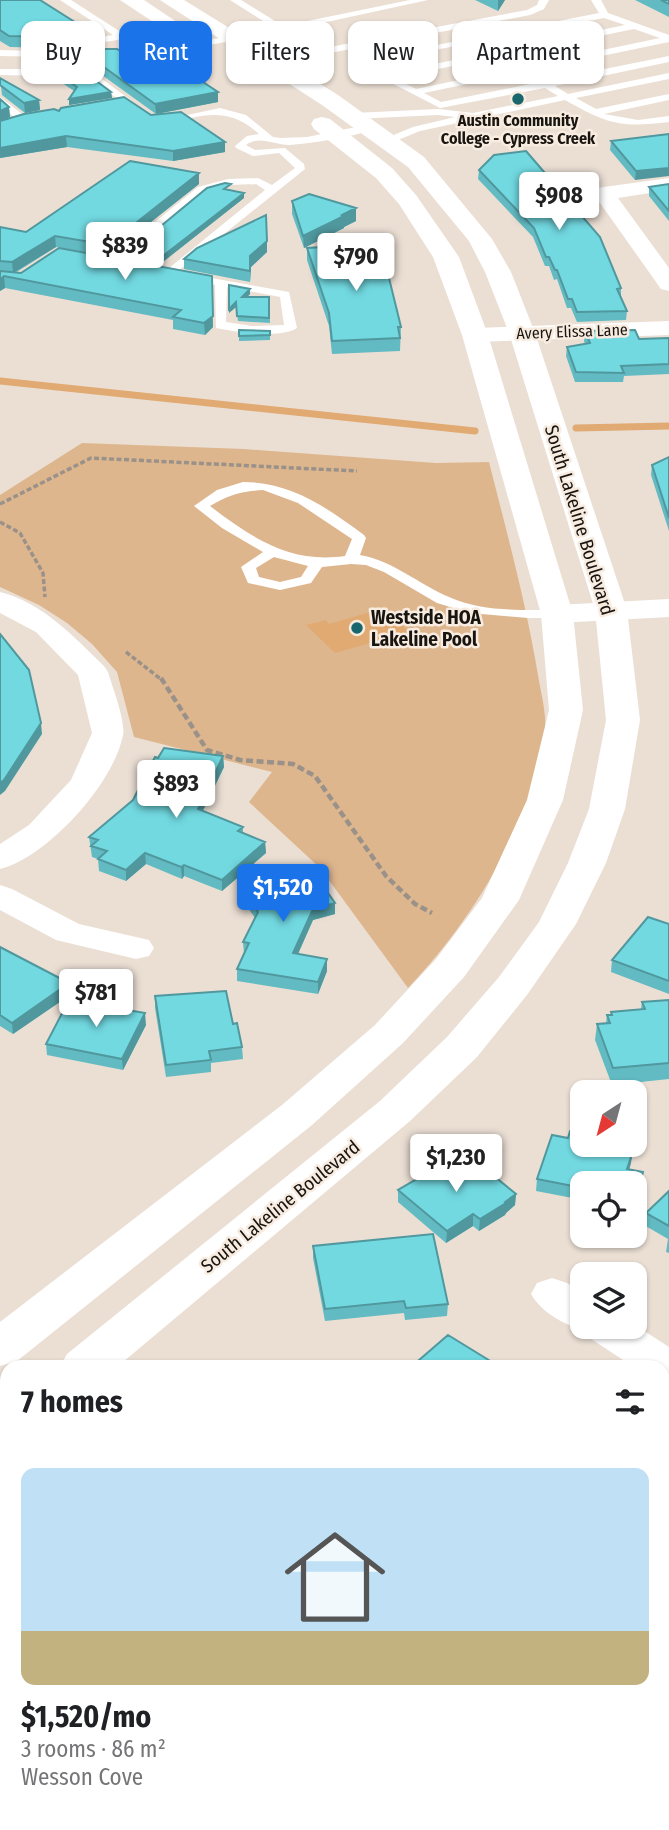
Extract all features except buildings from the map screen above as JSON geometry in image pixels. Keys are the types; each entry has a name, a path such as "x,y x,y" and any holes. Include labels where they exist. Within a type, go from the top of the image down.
{"main road":[{"path":"130,0 163,21"},
{"name":"South Lakeline Boulevard","path":"170,0 226,35"},
{"name":"South Lakeline Boulevard","path":"93,1360 395,1111 461,1047 513,986 550,934 587,863 603,820 620,745 623,720 611,610 522,333 498,272 480,239 416,162 297,84"},
{"name":"South Lakeline Boulevard","path":"0,1348 297,1115 389,1034 450,968 500,900 545,800 566,710 557,614 475,335 446,257 408,200 384,173 362,129 302,110"}],"street":[{"path":"669,184 604,193 669,284"},
{"name":"Avery Elissa Lane","path":"475,335 669,328"},
{"path":"0,601 46,626 93,672 108,733 86,784 41,832 0,859"},
{"path":"557,614 669,608"},
{"path":"0,896 68,932 136,948"},
{"path":"623,1339 656,1360"}],"lane":[{"path":"65,0 119,35"},
{"path":"235,0 269,21"},
{"path":"311,21 423,0"},
{"path":"334,49 530,12 541,8 544,0"},
{"path":"596,0 604,15"},
{"path":"572,21 604,15 669,39"},
{"path":"604,32 634,26"},
{"path":"604,53 669,39"},
{"path":"0,52 21,53"},
{"path":"400,84 440,105 669,59"},
{"path":"0,72 77,72 91,75 149,117 223,111 250,119 268,138 282,146 300,169 163,272 285,294 291,328 252,330 220,325 221,283"},
{"path":"362,129 417,129 669,76"},
{"path":"415,92 454,84"},
{"path":"546,85 606,119 638,123 669,119"},
{"path":"594,113 669,96"},
{"path":"0,100 22,119"},
{"path":"113,104 126,101"},
{"path":"268,138 245,141 240,146 253,153 438,112 473,116"},
{"path":"0,127 35,117"},
{"path":"111,263 202,189 228,182 258,181 272,190"},
{"path":"97,260 134,267"},
{"path":"352,557 359,538 300,498 271,487 242,486 218,492 201,506 230,529 273,552 318,563 352,557 375,562 441,600 471,610 557,614"},
{"path":"273,552 248,566 253,580 280,586 306,580 318,563"}],"path":[{"path":"0,504 91,458 357,471"},
{"path":"0,522 20,533 43,573 46,605"},
{"path":"126,652 160,677 207,750 240,761 293,764 315,776 386,876 415,904 432,914"}],"shaded area":[{"path":"82,443 244,449 436,463 489,462 528,621 543,704 545,733 527,802 495,870 454,934 408,988 320,868 249,802 272,772 134,737 117,672 92,644 39,605 0,587 0,495"},
{"name":"Westside HOA Lakeline Pool","path":"384,608 409,632 335,653 306,625 326,620 329,624"}],"waterway":[{"path":"0,381 475,431"},
{"path":"576,428 669,426"}],"place":[{"name":"Austin Community College - Cypress Creek","path":"518,99"},
{"name":"Westside HOA Lakeline Pool","path":"357,628"}]}
